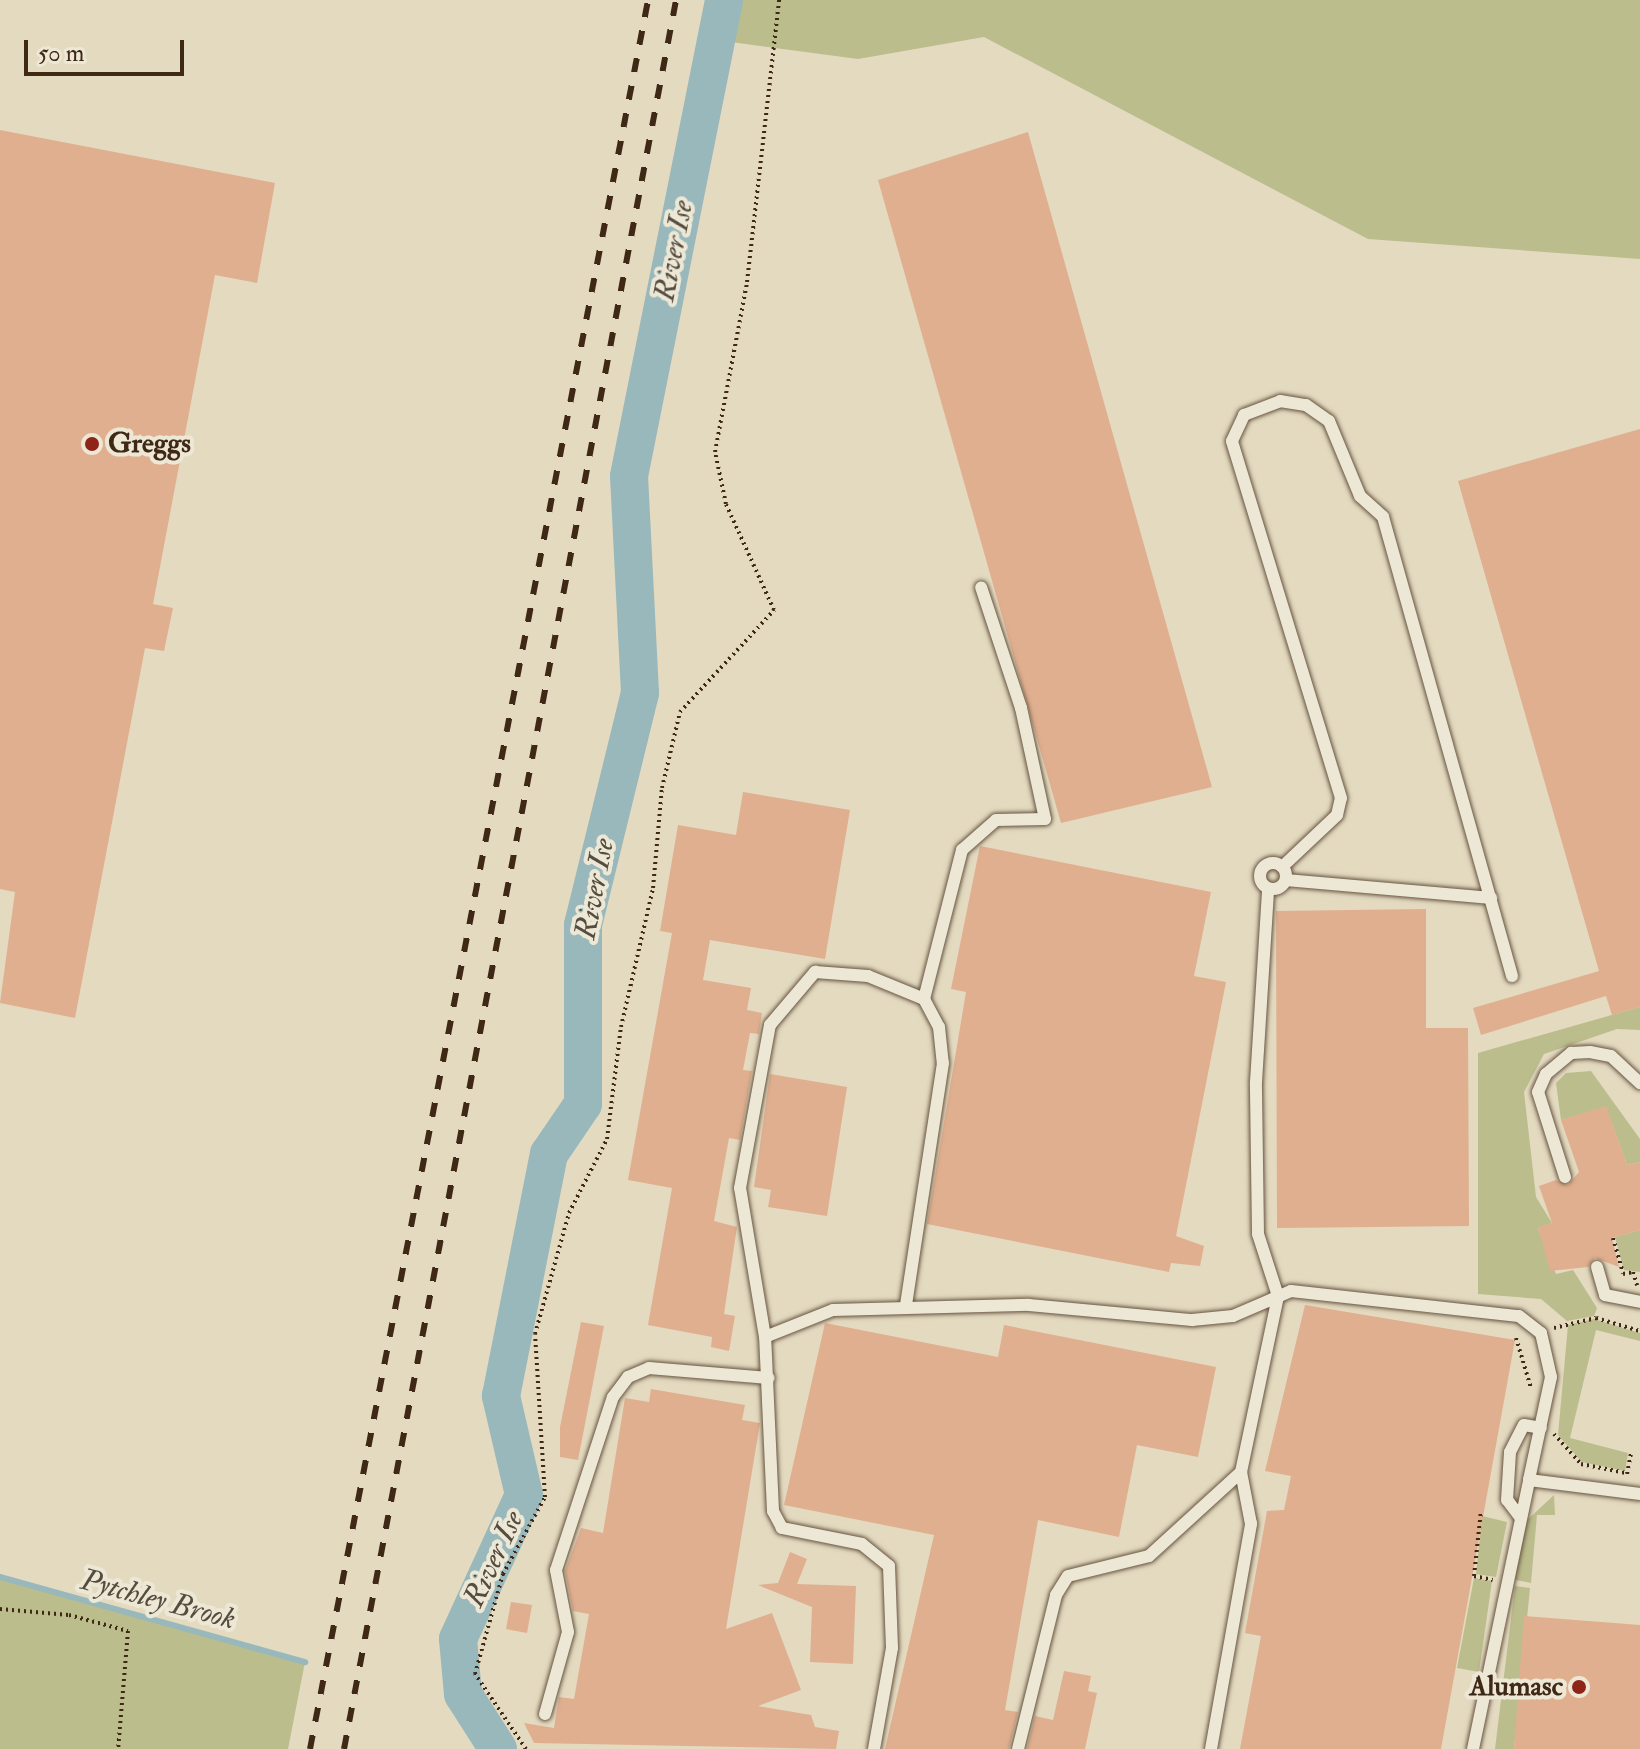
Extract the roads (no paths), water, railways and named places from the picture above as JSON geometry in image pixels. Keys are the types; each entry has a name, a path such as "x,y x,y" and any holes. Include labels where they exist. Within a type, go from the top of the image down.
{"lane":[{"path":"1268,889 1337,815 1341,798 1232,441 1244,415 1280,401 1306,405 1329,421 1360,496 1383,517 1512,976"},
{"path":"924,999 962,850 996,820 1045,819 1021,708 981,587"},
{"path":"1211,1749 1251,1524 1241,1472 1278,1296 1258,1234 1257,1066 1268,889 1261,872 1270,864 1284,873 1491,898"},
{"path":"874,1749 892,1648 889,1566 862,1544 782,1528 773,1511 765,1337 740,1188 770,1025 815,972 868,976 924,999 939,1027 943,1063 906,1304"},
{"path":"1565,1177 1538,1092 1546,1074 1571,1053 1590,1052 1611,1056 1640,1083"},
{"path":"1597,1267 1605,1295 1640,1302"},
{"path":"765,1337 833,1310 906,1304 1192,1320 1233,1316 1278,1296 1320,1291 1536,1324 1551,1377 1473,1749"},
{"path":"545,1714 568,1632 556,1570 613,1397 628,1377 649,1368 769,1378"},
{"path":"1520,1517 1507,1500 1510,1452 1524,1425 1541,1428"},
{"path":"1018,1749 1056,1595 1068,1576 1149,1556 1241,1472"},
{"path":"1529,1480 1640,1494"}],"waterway":[{"name":"River Ise","path":"498,1749 463,1694 458,1639 524,1495 501,1396 549,1154 583,1104 583,925 640,693 629,476 724,0"},
{"name":"Pytchley Brook","path":"0,1577 305,1662"}],"railway":[{"path":"310,1749 648,0"},
{"path":"344,1749 676,0"}],"place":[{"name":"Greggs","path":"92,444"},
{"name":"Alumasc","path":"1579,1687"}]}
